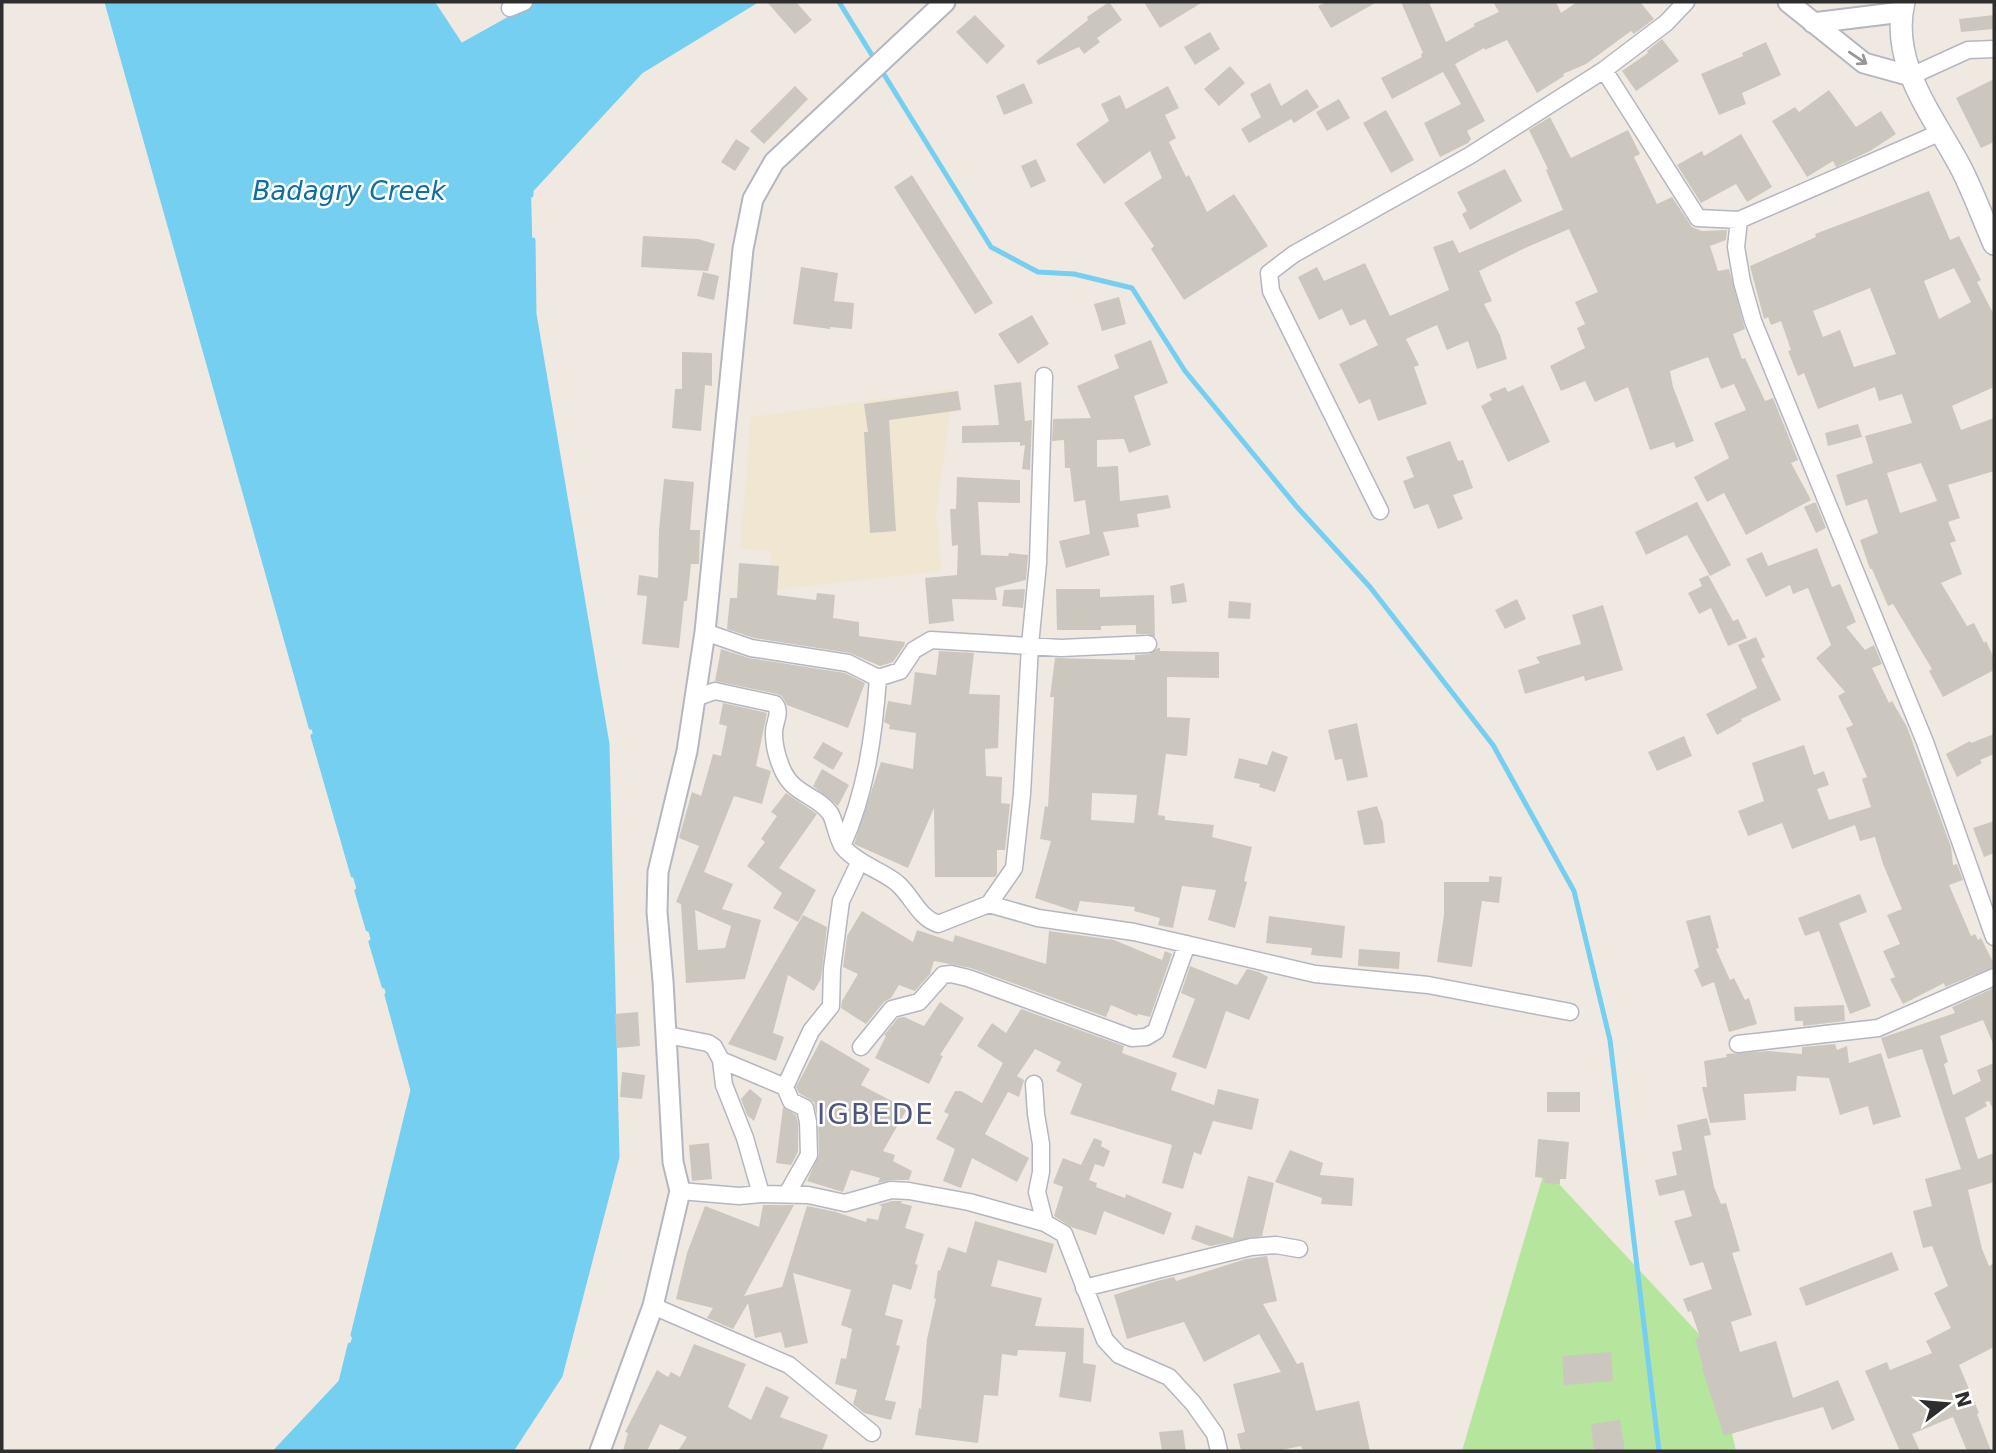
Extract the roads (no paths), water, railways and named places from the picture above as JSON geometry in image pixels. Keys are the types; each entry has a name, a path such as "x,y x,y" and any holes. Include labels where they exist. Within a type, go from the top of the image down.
{"main road":[{"path":"1903,7 1902,37 1910,76 1939,134 1961,169 1994,244"}],"street":[{"path":"600,1451 653,1306 680,1191 673,1162 667,1035 657,912 658,872 687,751 705,632 743,249 753,199 774,162 945,2"},
{"path":"1380,512 1270,291 1269,273 1293,254 1469,156 1604,70 1666,23 1686,2"},
{"path":"1788,2 1864,63 1910,76 1968,50 1994,48"},
{"path":"1813,23 1903,7"},
{"path":"1604,70 1698,218 1739,220 1939,134"},
{"path":"1739,220 1736,247 1752,321 1925,742 1994,937"},
{"path":"695,698 715,691 775,704 778,713 773,731 782,769 790,785 829,812 842,846 860,861 896,882 909,894 926,920 938,924 989,904 1014,868 1022,794 1030,645 1038,563 1044,376"},
{"path":"705,632 751,648 848,663 878,678 900,671 914,650 930,640 1061,648 1148,644"},
{"path":"842,846 858,808 871,747 878,678"},
{"path":"785,1087 807,1038 831,1006 832,969 841,901 860,861"},
{"path":"989,904 1038,918 1134,932 1315,974 1428,985 1570,1012"},
{"path":"861,1047 892,1009 919,1002 943,975 951,974 1132,1038 1146,1037 1156,1031 1187,944"},
{"path":"1738,1044 1878,1028 1994,977"},
{"path":"667,1035 708,1043 714,1048 721,1060 724,1085 745,1138 761,1194"},
{"path":"721,1060 785,1087 791,1101 805,1108 809,1155 787,1194"},
{"path":"1034,1084 1041,1144 1041,1172 1037,1192 1045,1223"},
{"path":"680,1191 739,1196 808,1195 845,1203 891,1190 909,1191 969,1202 1045,1223 1064,1234 1105,1340 1119,1355 1169,1377 1193,1403 1215,1434 1219,1451"},
{"path":"1084,1289 1251,1247 1276,1245 1299,1249"},
{"path":"653,1306 789,1365 872,1433"}],"water":[{"name":"Badagry Creek","path":"107,2 432,2 461,46 540,2 754,2 641,71 531,190 534,314 607,744 617,1157 560,1376 511,1451 276,1451 341,1382 413,1090"}],"waterway":[{"path":"107,2 311,727"},
{"path":"432,2 461,46 540,2"},
{"path":"531,195 531,190 641,71 754,2"},
{"path":"839,2 875,60"},
{"path":"880,68 991,247 1038,272 1074,274 1132,288 1185,371 1297,507 1370,587 1493,745 1574,891 1610,1040 1659,1451"},
{"path":"511,1451 560,1376 617,1157 607,744 534,314 533,240"},
{"path":"313,736 353,875"},
{"path":"357,891 368,929"},
{"path":"371,942 384,986"},
{"path":"353,1335 413,1090 387,995"},
{"path":"276,1451 341,1382 350,1345"}],"district":[{"name":"IGBEDE","path":"876,1114"}]}
